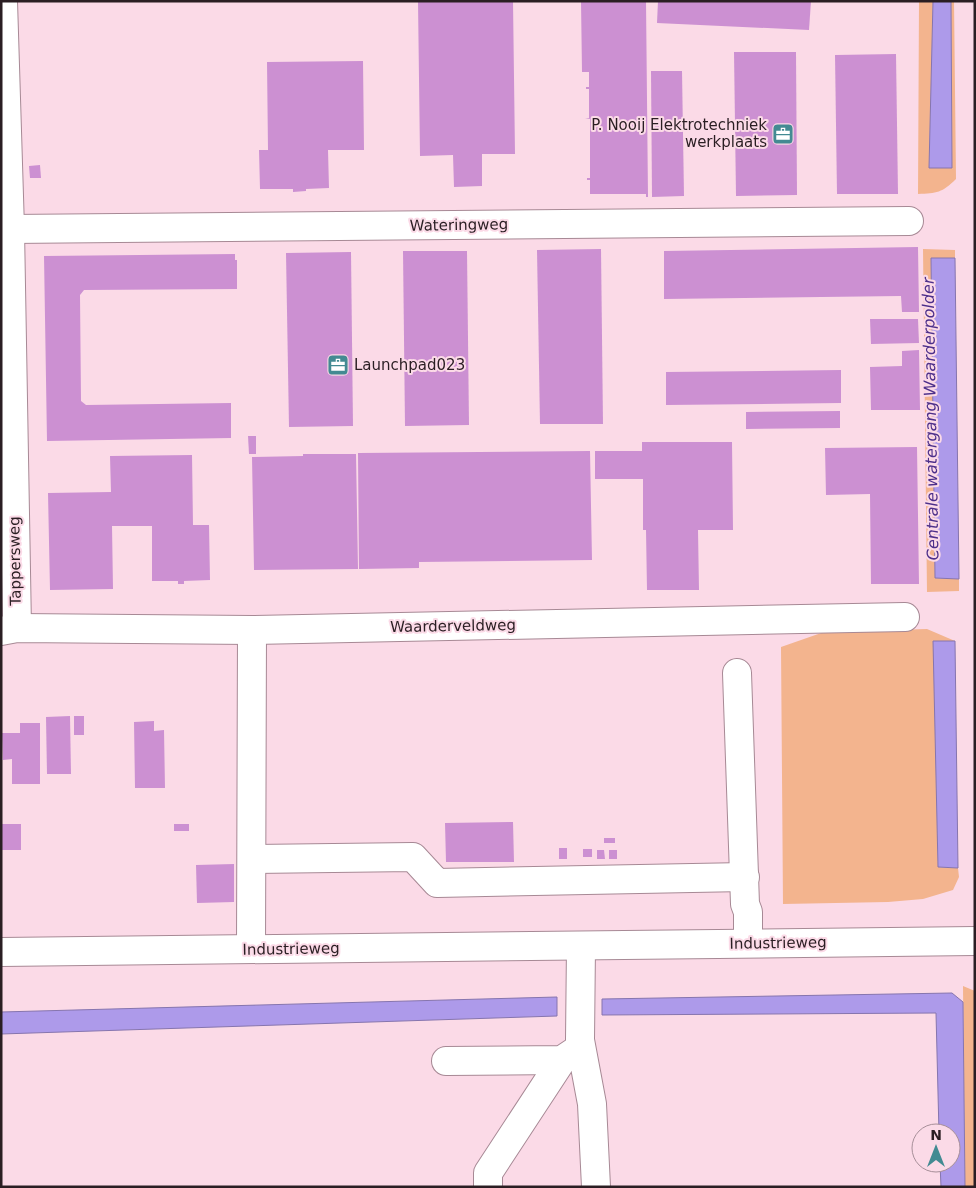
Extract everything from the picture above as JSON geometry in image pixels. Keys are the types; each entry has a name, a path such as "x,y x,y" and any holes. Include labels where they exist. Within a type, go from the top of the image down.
{"street":[{"name":"Tappersweg","path":"3,1 4,110 10,229 6,307 9,630"},
{"name":"Wateringweg","path":"10,229 909,221"},
{"name":"Waarderveldweg","path":"9,630 252,630 905,617"},
{"path":"251,949 252,630"},
{"path":"737,673 748,944"},
{"path":"252,859 413,857 437,883 745,877"},
{"name":"Industrieweg","path":"1,952 975,941"},
{"path":"581,946 580,1040 592,1104 596,1187"},
{"path":"488,1187 488,1173 562,1060 573,1053 580,1040"},
{"path":"446,1061 562,1060"}],"shaded area":[{"path":"919,1 933,1 929,168 952,168 951,1 954,1 956,179 939,191 918,194"},
{"path":"933,1 951,1 952,168 929,168"},
{"path":"923,249 955,250 955,258 931,258 935,578 959,579 959,591 927,592"},
{"path":"931,258 955,258 959,579 935,578"},
{"path":"927,629 955,641 934,641 938,867 958,868 959,877 953,890 923,899 888,902 783,904 781,647 824,632"},
{"path":"933,641 955,641 958,868 938,867"},
{"path":"963,986 975,991 975,1187 965,1187"},
{"path":"952,993 963,1002 965,1187 941,1187 940,1173 961,1173 961,1123 939,1123 936,1013 602,1015 602,999"},
{"path":"557,997 557,1016 1,1034 1,1012"}],"building":[{"path":"418,1 513,1 515,154 482,154 482,186 454,187 453,155 420,156"},
{"path":"581,1 646,1 648,197 646,197 646,194 590,194 590,180 587,180 587,178 590,178 590,119 585,118 589,118 589,89 586,89 586,87 589,87 589,72 582,72"},
{"path":"658,1 811,1 809,30 657,23"},
{"path":"734,52 796,52 797,195 736,196"},
{"path":"896,54 898,194 837,194 835,55"},
{"path":"363,61 364,150 328,150 329,188 306,189 306,191 293,192 293,189 260,189 259,150 268,150 267,62"},
{"path":"651,71 682,71 684,196 652,197"},
{"path":"40,165 41,178 30,178 29,166"},
{"path":"918,247 919,312 902,312 901,296 664,299 664,251"},
{"path":"601,249 603,424 540,424 537,250"},
{"path":"403,251 467,251 469,425 405,426"},
{"path":"351,252 353,426 289,427 286,253"},
{"path":"235,254 235,260 237,260 237,289 84,290 80,295 81,401 86,405 231,403 231,438 47,441 44,256"},
{"path":"870,319 918,319 919,343 871,344"},
{"path":"919,350 920,410 871,410 870,367 902,366 902,351"},
{"path":"841,370 841,403 666,405 666,372"},
{"path":"840,411 840,428 746,429 746,412"},
{"path":"248,436 256,436 256,454 249,454"},
{"path":"642,442 732,442 733,530 698,530 699,590 647,590 646,530 643,530 643,479 595,479 595,451 642,451"},
{"path":"917,447 919,584 871,584 870,494 826,495 825,448"},
{"path":"590,451 592,560 419,562 419,568 359,569 358,453"},
{"path":"303,454 356,454 358,569 254,570 252,457 303,456"},
{"path":"192,455 193,525 209,525 210,580 184,581 184,584 178,584 178,581 152,581 152,526 112,526 113,589 50,590 48,493 111,492 110,456"},
{"path":"70,716 71,774 47,774 46,717"},
{"path":"74,716 84,716 84,735 74,735"},
{"path":"154,721 154,731 164,730 165,788 135,788 134,722"},
{"path":"20,723 40,723 40,784 12,784 12,759 3,760 2,733 20,733"},
{"path":"513,822 514,862 446,862 445,823"},
{"path":"1,824 21,824 21,850 1,850"},
{"path":"174,824 189,824 189,831 174,831"},
{"path":"604,838 615,838 615,843 604,843"},
{"path":"559,848 567,848 567,859 559,859"},
{"path":"583,849 592,849 592,857 583,857"},
{"path":"597,850 604,850 605,859 597,859"},
{"path":"609,850 617,850 617,859 609,859"},
{"path":"234,864 234,902 197,903 196,865"}],"place":[{"name":"P. Nooij Elektrotechniek werkplaats","path":"783,134"},
{"name":"Launchpad023","path":"338,365"}],"water label":[{"name":"Centrale watergang Waarderpolder","path":"930,419"}]}
